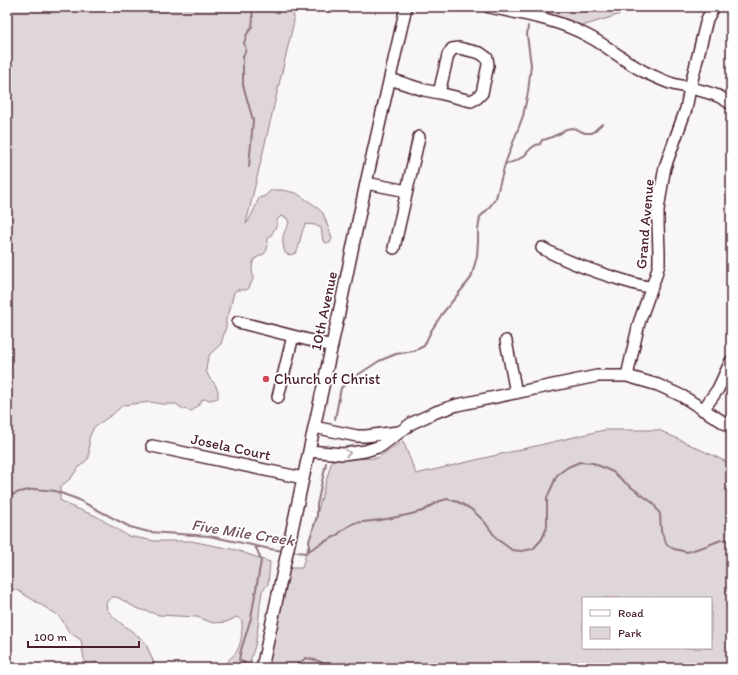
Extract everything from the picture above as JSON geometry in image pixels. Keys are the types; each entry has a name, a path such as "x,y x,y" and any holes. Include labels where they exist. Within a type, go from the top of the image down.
{"street":[{"name":"10th Avenue","path":"262,668 366,183 406,7"},
{"path":"489,7 552,21 566,26 588,35 637,68 649,74 672,84 718,97 731,104"},
{"name":"Grand Avenue","path":"626,376 639,323 659,264 660,252 658,210 665,167 686,109 707,19 714,7"},
{"path":"390,79 424,90 471,100 477,98 482,93 488,65 487,58 480,53 473,51 459,48 452,49 448,55 439,93"},
{"path":"394,248 419,137"},
{"path":"366,183 407,192"},
{"path":"542,248 602,274 636,285 652,287"},
{"path":"238,322 332,346"},
{"path":"278,397 293,336"},
{"path":"506,341 516,393"},
{"path":"703,410 718,389 731,361"},
{"path":"309,451 343,454 365,451 381,446 412,423 436,412 456,406 597,376 626,376 658,385 682,396 731,427"},
{"path":"314,428 357,436 401,431"},
{"name":"Josela Court","path":"152,446 303,478"}],"green space":[{"path":"7,7 293,7 294,21 246,224 259,198 265,196 271,190 282,190 296,193 313,204 323,213 332,238 330,243 323,241 321,228 315,225 306,224 296,253 290,255 285,253 283,237 289,223 287,218 281,216 277,220 277,225 268,238 267,250 253,262 253,279 249,288 234,292 226,319 226,327 221,344 210,354 207,362 206,371 210,379 215,384 218,391 218,398 210,400 203,399 192,411 183,409 176,404 151,402 123,405 94,427 89,438 89,458 79,467 71,478 60,487 60,500 70,506 96,516 128,536 155,541 191,541 236,550 270,562 268,584 262,591 255,646 249,668 228,668 228,662 236,652 241,639 242,621 237,617 226,622 213,623 197,617 159,615 136,608 117,597 111,597 106,603 107,610 119,622 145,642 156,668 106,668 100,663 94,662 91,665 87,665 84,659 81,640 69,632 62,620 56,614 17,590 7,588"},
{"path":"522,7 629,7 618,15 582,26"},
{"path":"604,430 659,430 731,464 731,668 262,668 283,568 302,568 332,460 377,458 403,441 416,474"}],"waterway":[{"path":"249,167 253,120 243,85 243,56 246,50 244,43 247,34 252,27 253,17 251,7"},
{"path":"335,419 341,388 350,380 379,361 396,354 414,351 424,346 431,331 442,314 471,278 477,256 480,217 496,198 505,164 523,116 528,92 531,65 527,35 528,26"},
{"path":"505,164 524,156 533,147 540,144 542,140 561,133 566,129 573,128 585,133 592,133 602,124"},
{"name":"Five Mile Creek","path":"291,551 305,553 336,536 354,523 381,520 423,511 437,502 447,499 458,502 471,509 484,521 497,539 512,550 521,551 533,549 542,539 547,527 547,498 557,475 568,467 580,462 593,463 613,472 653,503 660,514 661,531 667,545 674,549 687,552 721,540 731,540"},
{"path":"309,551 309,541 317,517 317,505 326,463"},
{"name":"Five Mile Creek","path":"7,497 19,492 35,489 55,491 77,499 130,527 149,532 209,536 284,551"},
{"path":"245,663 239,660 251,618 261,561 255,546"},
{"path":"292,668 306,658 321,662 328,668"}],"place":[{"name":"Church of Christ","path":"266,379"}]}
